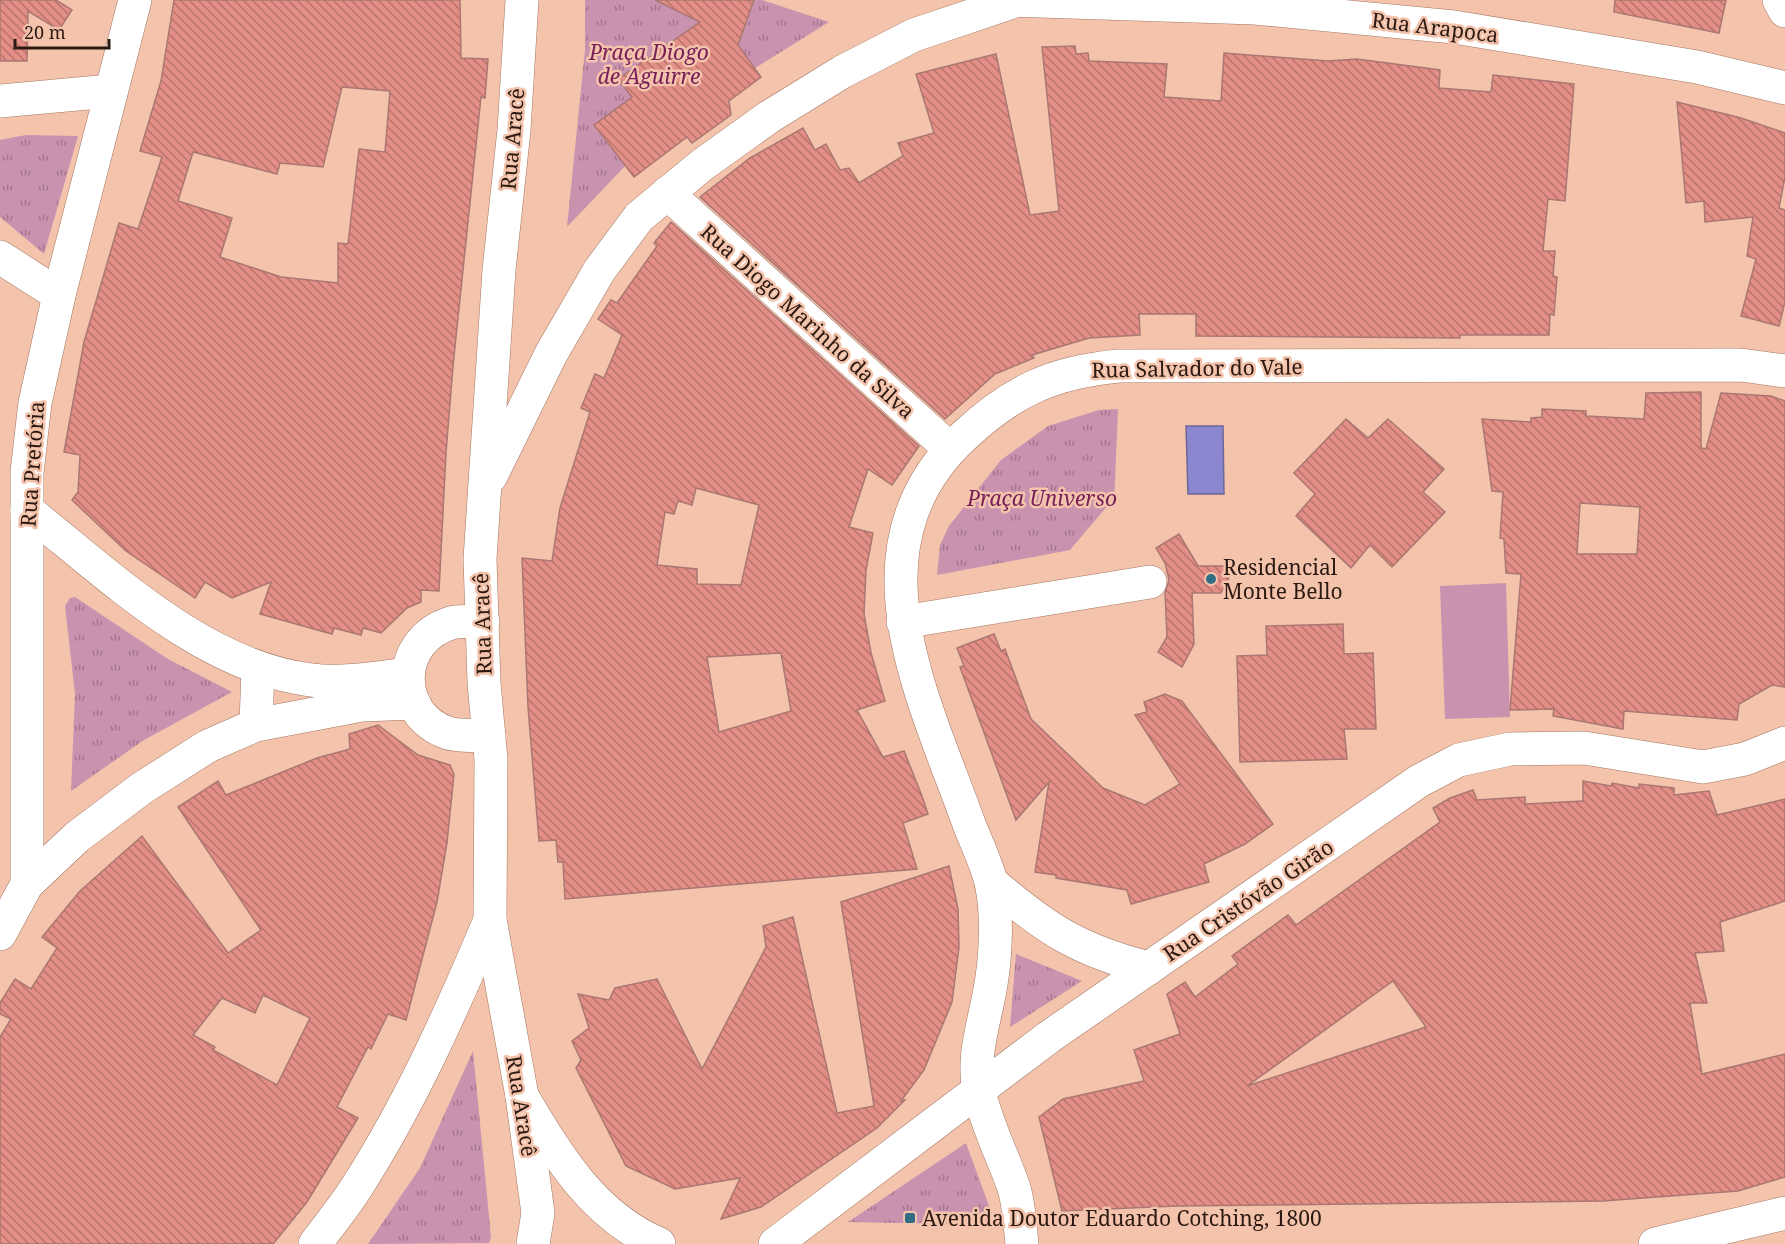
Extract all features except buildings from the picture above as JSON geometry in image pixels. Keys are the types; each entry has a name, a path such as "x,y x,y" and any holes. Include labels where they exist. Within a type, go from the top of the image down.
{"street":[{"name":"Rua Pretória","path":"0,934 27,884 27,472 34,402 110,91 135,0"},
{"name":"Rua Aracê","path":"522,0 514,130 499,270 480,559 484,682 489,735 490,920 522,1096 538,1213 533,1244"},
{"path":"1779,0 1785,10"},
{"path":"485,488 551,354 599,272 639,217 667,193 769,117 842,72 914,35 1012,1"},
{"name":"Rua Arapoca","path":"1012,1 1255,8 1454,27 1697,67 1785,88"},
{"path":"0,101 110,91"},
{"name":"Rua Diogo Marinho da Silva","path":"667,193 950,448"},
{"path":"0,257 59,295"},
{"name":"Rua Salvador do Vale","path":"1022,1244 1015,1191 979,1091 977,1053 991,986 994,930 991,882 916,673 903,622 899,593 901,553 923,488 950,448 987,415 1019,393 1053,377 1082,369 1119,366 1741,365 1785,371"},
{"path":"27,510 121,587 199,639 258,668 312,680 360,680 410,688"},
{"path":"903,622 1150,582"},
{"path":"483,622 453,622 434,632 417,645 410,658 410,688 424,719 446,732 457,735 489,735"},
{"path":"256,725 258,668"},
{"path":"27,884 77,837 142,788 208,746 256,725 362,705 410,688"},
{"name":"Rua Cristóvão Girão","path":"775,1244 1049,1037 1419,781 1458,760 1510,749 1584,748 1703,767 1745,759 1785,743"},
{"path":"991,882 1035,919 1072,942 1110,958 1149,968"},
{"path":"315,1244 358,1185 409,1094 458,996 490,920"},
{"path":"522,1096 571,1174 605,1209 659,1244"},
{"path":"1655,1244 1785,1213"}],"green space":[{"name":"Praça Diogo de Aguirre","path":"585,0 762,0 829,22 752,70 627,164 567,227 585,50"},
{"path":"26,135 78,136 44,254 0,217 0,140"},
{"name":"Praça Universo","path":"1118,409 1114,506 1109,504 1070,550 937,575 940,545 949,526 1001,460 1048,426 1099,410"},
{"path":"1506,583 1510,717 1445,719 1440,586"},
{"path":"75,597 168,659 232,692 144,740 71,791 75,694 65,606 70,598"},
{"path":"1016,954 1082,981 1010,1027"},
{"path":"473,1051 491,1237 489,1243 368,1244 420,1168"},
{"path":"966,1143 996,1225 848,1222"}],"shaded area":[{"path":"1186,426 1223,426 1224,494 1188,494"}],"place":[{"name":"Residencial Monte Bello","path":"1211,579"},
{"name":"Avenida Doutor Eduardo Cotching, 1800","path":"910,1218"}]}
